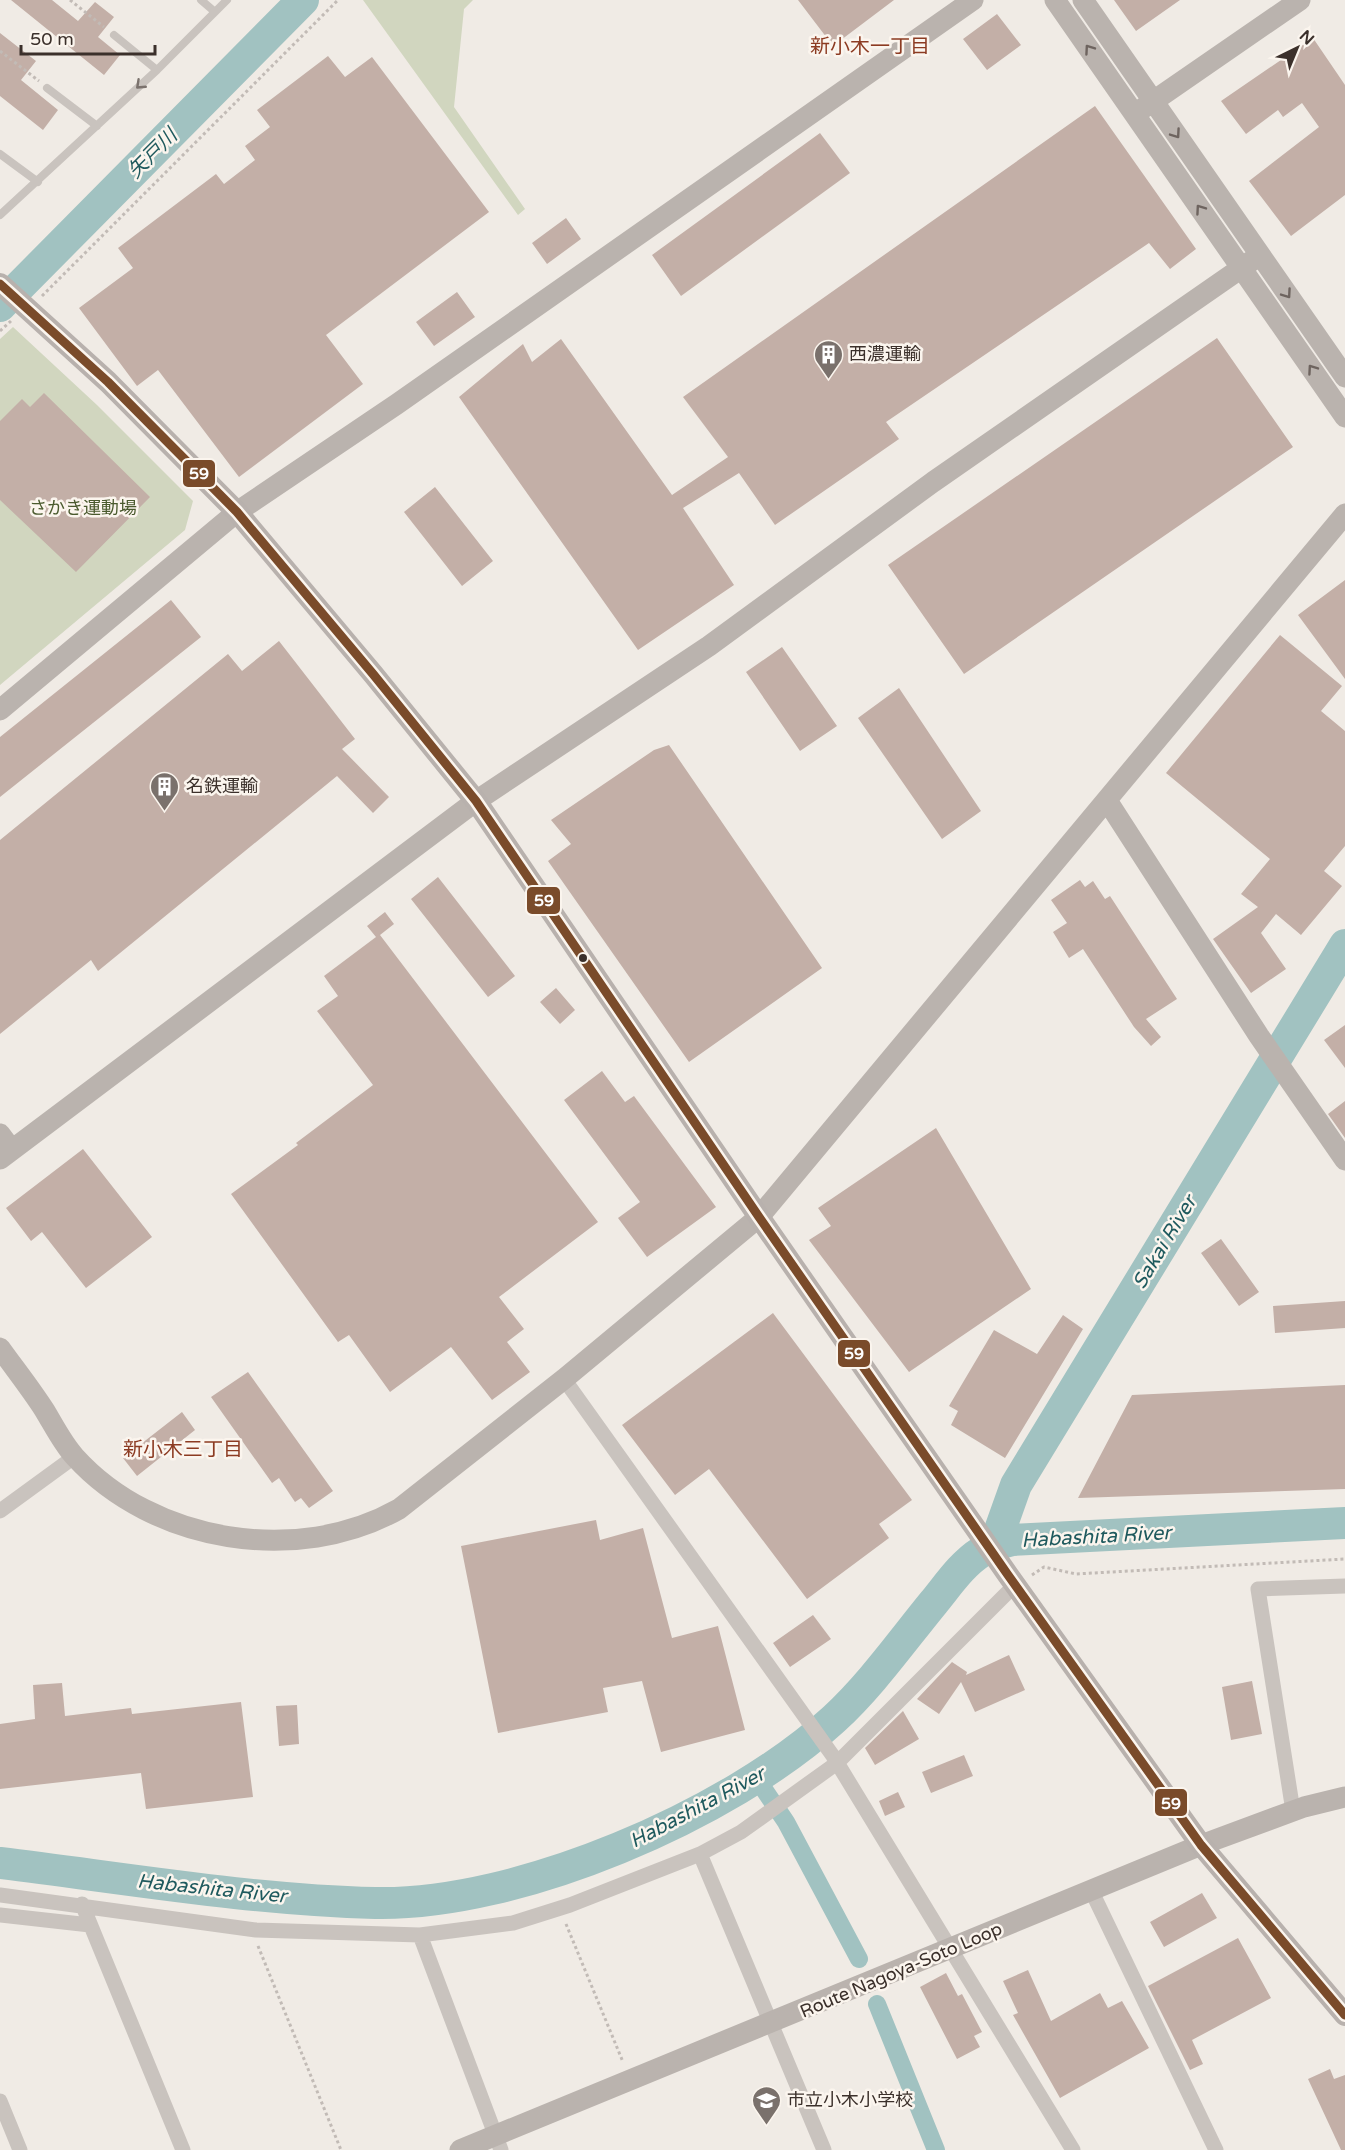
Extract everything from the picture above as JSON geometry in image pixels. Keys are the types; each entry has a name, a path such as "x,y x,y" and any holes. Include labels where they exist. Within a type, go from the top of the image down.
{"main road":[{"path":"0,284 108,382 237,512 476,801 759,1217 1011,1580 1201,1845 1345,2015"}],"street":[{"path":"0,710 237,512 407,397 973,0"},
{"path":"1056,0 1345,417"},
{"path":"1083,0 1345,377"},
{"path":"1134,114 1300,0"},
{"path":"4,1147 476,801 709,646 933,482 1260,255"},
{"path":"0,1348 74,1457 118,1494 144,1510 197,1530 238,1538 280,1539 332,1536 399,1509 564,1378 759,1217 1345,514"},
{"path":"1107,802 1259,1036 1345,1160"},
{"path":"564,1378 835,1759 1073,2150"},
{"path":"0,1511 74,1457"},
{"path":"0,1895 82,1904 256,1930 420,1935 513,1923 570,1905 700,1854 741,1833 835,1759 1011,1580"},
{"path":"1293,1811 1258,1589 1345,1586"},
{"name":"Route Nagoya-Soto Loop","path":"460,2150 498,2143 631,2080 1092,1892 1201,1845 1293,1811 1345,1797"},
{"path":"700,1854 824,2150"},
{"path":"1092,1892 1216,2150"},
{"path":"82,1904 183,2150"},
{"path":"0,1915 90,1925"},
{"path":"420,1935 498,2143"},
{"path":"0,2101 20,2150"}],"lane":[{"path":"201,0 215,12"},
{"path":"0,216 157,70 227,0"},
{"path":"114,35 157,70"},
{"path":"47,88 97,126"},
{"path":"0,154 38,182"}],"path":[{"path":"70,0 114,35"},
{"path":"0,331 338,0"},
{"path":"0,51 47,88"},
{"path":"1011,1580 1044,1567 1076,1574 1345,1559"},
{"path":"566,1924 631,2080"},
{"path":"257,1944 341,2150"}],"green space":[{"path":"363,0 473,0 464,9 454,107 525,209 518,215"},
{"name":"さかき運動場","path":"13,327 97,405 193,501 185,530 0,685 0,339"}],"building":[{"path":"11,0 52,0 78,21 95,2 114,17 98,37 120,55 104,75"},
{"path":"798,0 894,0 833,46"},
{"path":"1114,0 1180,0 1136,31"},
{"path":"997,14 1021,45 987,70 963,39"},
{"path":"0,33 36,61 21,80 58,110 43,130 0,96"},
{"path":"1313,38 1345,85 1345,195 1291,236 1249,181 1319,127 1302,103 1283,117 1278,110 1246,134 1221,101"},
{"path":"328,56 345,77 372,57 489,212 326,335 363,384 239,477 158,370 137,386 79,308 133,268 118,248 216,174 224,184 255,160 245,146 270,127 257,110"},
{"name":"西濃運輸","path":"1095,106 1196,249 1170,269 1149,243 886,422 899,439 775,525 739,473 683,508 734,585 638,650 459,397 523,344 532,362 561,339 672,495 728,457 683,397"},
{"path":"820,133 850,173 681,296 652,255"},
{"path":"566,218 581,239 547,264 532,243"},
{"path":"457,292 475,317 434,346 416,322"},
{"path":"1217,338 1293,447 964,674 888,565"},
{"path":"44,393 150,497 76,572 0,500 0,421 22,399 30,407"},
{"path":"435,487 493,561 462,586 404,512"},
{"path":"1345,580 1345,679 1298,615"},
{"path":"171,600 201,637 0,797 0,737"},
{"path":"1280,635 1342,686 1321,711 1345,731 1345,846 1324,871 1342,886 1301,935 1276,914 1261,933 1286,969 1251,993 1213,939 1258,907 1241,894 1270,859 1166,773"},
{"name":"名鉄運輸","path":"279,641 355,739 342,749 389,797 373,813 337,776 98,971 91,960 0,1034 0,840 228,654 242,671"},
{"path":"782,647 837,726 800,751 746,672"},
{"path":"899,688 981,811 942,839 858,718"},
{"path":"669,745 822,968 689,1062 548,861 571,844 551,820 654,750"},
{"path":"438,877 515,976 488,997 411,899"},
{"path":"1080,880 1085,887 1093,881 1105,899 1110,896 1177,999 1146,1019 1161,1037 1151,1046 1134,1027 1083,949 1069,958 1053,932 1067,923 1051,900"},
{"path":"385,912 394,924 380,935 598,1222 499,1297 524,1329 507,1342 530,1372 492,1400 451,1347 390,1392 349,1335 338,1342 231,1194 298,1145 296,1143 373,1085 317,1011 338,996 324,976 376,937 367,926"},
{"path":"556,988 575,1010 560,1024 540,1002"},
{"path":"1345,1025 1345,1068 1324,1040"},
{"path":"602,1071 625,1102 634,1096 716,1207 647,1257 618,1218 640,1202 564,1100"},
{"path":"1345,1101 1345,1138 1328,1114"},
{"path":"936,1128 1031,1289 909,1372 809,1240 831,1226 818,1208"},
{"path":"83,1149 152,1237 86,1288 42,1232 31,1241 6,1208"},
{"path":"1221,1239 1259,1292 1239,1306 1201,1253"},
{"path":"1345,1301 1345,1328 1275,1333 1273,1306"},
{"path":"773,1313 912,1500 879,1524 889,1538 807,1599 709,1469 675,1495 622,1425"},
{"path":"1063,1315 1083,1329 1005,1458 951,1425 958,1411 949,1406 994,1330 1037,1354"},
{"path":"248,1372 333,1491 309,1508 301,1498 295,1502 279,1478 272,1483 211,1397"},
{"path":"1345,1385 1345,1489 1078,1498 1132,1395"},
{"path":"182,1412 195,1430 137,1476 123,1458"},
{"path":"596,1520 600,1540 643,1528 672,1638 718,1626 745,1730 661,1752 642,1681 603,1688 608,1712 498,1733 461,1546"},
{"path":"813,1615 831,1639 790,1667 773,1643"},
{"path":"1009,1655 1025,1690 975,1712 961,1682 939,1714 917,1699 952,1662 967,1672 966,1675"},
{"path":"1252,1681 1262,1734 1231,1740 1222,1687"},
{"path":"62,1683 65,1716 131,1708 132,1714 241,1702 253,1797 146,1809 141,1773 0,1789 0,1724 35,1719 33,1685"},
{"path":"297,1705 299,1744 279,1746 276,1706"},
{"path":"903,1711 919,1739 875,1765 865,1748"},
{"path":"964,1755 973,1776 931,1793 922,1772"},
{"path":"898,1792 905,1807 885,1816 879,1801"},
{"path":"1202,1893 1217,1918 1164,1947 1150,1922"},
{"path":"1238,1938 1271,1998 1192,2040 1203,2064 1190,2070 1148,1986"},
{"path":"1028,1970 1051,2021 1100,1993 1108,2008 1122,2001 1149,2048 1060,2098 1013,2015 1018,2013 1003,1981"},
{"path":"946,1973 958,1996 962,1994 982,2032 974,2036 980,2047 957,2059 920,1987"},
{"path":"1330,2069 1334,2079 1345,2075 1345,2150 1341,2150 1308,2079"}],"waterway":[{"name":"矢戸川","path":"0,306 303,0"},
{"name":"Sakai River","path":"995,1544 1016,1485 1345,945"},
{"name":"Habashita River","path":"0,1863 187,1888 328,1901 375,1903 431,1900 492,1889 555,1871 619,1848 680,1820 738,1789 790,1755 848,1706 961,1569 974,1557 992,1546 1013,1540 1345,1523"},
{"path":"757,1779 786,1822 859,1959"},
{"path":"877,2004 936,2150"}],"transit line":[{"name":"59","path":"0,284 108,382 237,512 476,801 759,1217 1008,1575 1201,1845 1345,2015"}],"place":[{"name":"西濃運輸","path":"828,380"},
{"name":"名鉄運輸","path":"165,812"},
{"name":"市立小木小学校","path":"766,2126"}],"district":[{"name":"新小木一丁目","path":"870,46"},
{"name":"新小木三丁目","path":"183,1449"}]}
